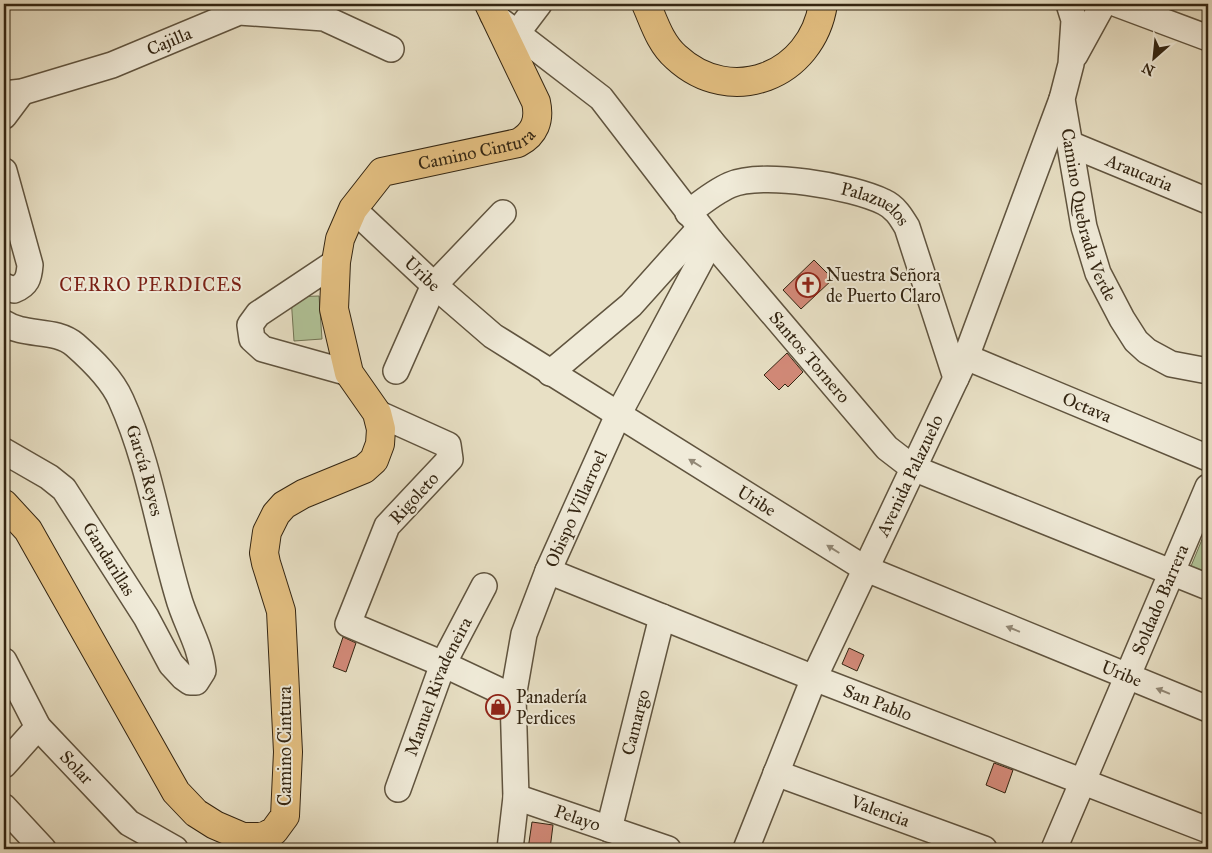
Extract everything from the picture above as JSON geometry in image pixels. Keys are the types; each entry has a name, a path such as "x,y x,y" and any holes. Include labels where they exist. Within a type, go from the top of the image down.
{"main road":[{"path":"646,4 659,34 674,56 707,77 734,82 764,78 790,64 801,55 813,37 822,16 824,4"},
{"name":"Camino Cintura","path":"4,504 28,530 176,792 196,813 216,826 243,837 259,838 271,842 274,831 285,816 288,752 281,611 264,553 267,532 276,514 293,499 358,472 370,465 378,452 380,444 381,429 377,413 349,373 334,309 336,262 340,239 353,209 382,172 512,145 530,134 538,119 536,102 490,9"}],"street":[{"path":"517,33 539,4"},
{"name":"Camino Quebrada Verde","path":"1069,4 1074,20 1070,64 1062,99 1079,203 1090,250 1102,281 1122,319 1136,340 1160,359 1182,368 1208,371"},
{"path":"1070,64 1103,4"},
{"path":"1118,4 1208,38"},
{"name":"Santos Tornero","path":"490,9 517,33 601,98 700,227 886,448 913,468 1208,587"},
{"name":"Cajilla","path":"13,93 112,65 239,12 324,18 391,50"},
{"path":"4,116 13,93"},
{"name":"Avenida Palazuelo","path":"746,849 814,678 864,568 961,367 1062,99"},
{"name":"Araucaria","path":"1070,144 1208,201"},
{"path":"4,172 30,265 29,278 23,286 14,290 4,286"},
{"name":"Palazuelos","path":"700,227 723,189 744,182 787,181 816,184 861,193 886,202 900,214 907,227 961,367"},
{"name":"Uribe","path":"353,209 434,285 493,336 618,416 864,568 1208,709"},
{"path":"396,371 434,285 503,213"},
{"path":"550,373 631,305 700,227"},
{"name":"Obispo Villarroel","path":"510,849 516,797 513,698 524,634 548,571 700,227"},
{"path":"336,262 258,314 250,326 252,339 263,349 349,373"},
{"name":"García Reyes","path":"4,323 21,330 51,334 73,343 98,367 121,398 140,455 178,599 201,654 203,671 196,682"},
{"name":"Octava","path":"961,367 1208,458"},
{"name":"Rigoleto","path":"377,413 448,445 450,459 387,526 348,624 442,664"},
{"name":"Gandarillas","path":"4,451 49,477 64,489 146,617 171,664 183,677 190,682 196,682"},
{"name":"Soldado Barrera","path":"1054,849 1208,487"},
{"name":"San Pablo","path":"548,571 814,678 1208,830"},
{"name":"Manuel Rivadeneira","path":"398,789 442,664 484,586"},
{"name":"Camargo","path":"609,829 662,617"},
{"name":"Solar","path":"4,661 38,727 129,822 176,849"},
{"path":"442,664 513,698"},
{"path":"8,751 38,727"},
{"name":"Valencia","path":"776,773 984,849"},
{"name":"Pelayo","path":"516,797 668,849"},
{"path":"4,807 43,849"}],"green space":[{"path":"319,296 322,339 294,341 291,297"},
{"path":"1208,525 1208,579 1189,571"}],"building":[{"name":"Nuestra Señora de Puerto Claro","path":"814,260 833,279 801,309 783,290"},
{"path":"787,353 803,372 788,387 785,384 779,390 764,375"},
{"path":"343,637 356,643 346,672 333,667"},
{"path":"849,648 864,655 857,671 842,664"},
{"path":"994,763 1013,770 1005,793 986,785"},
{"path":"532,822 553,825 550,849 528,849"}],"place":[{"name":"Nuestra Señora de Puerto Claro","path":"808,285"},
{"name":"Panadería Perdices","path":"498,707"}],"district":[{"name":"CERRO PERDICES","path":"151,284"}]}
